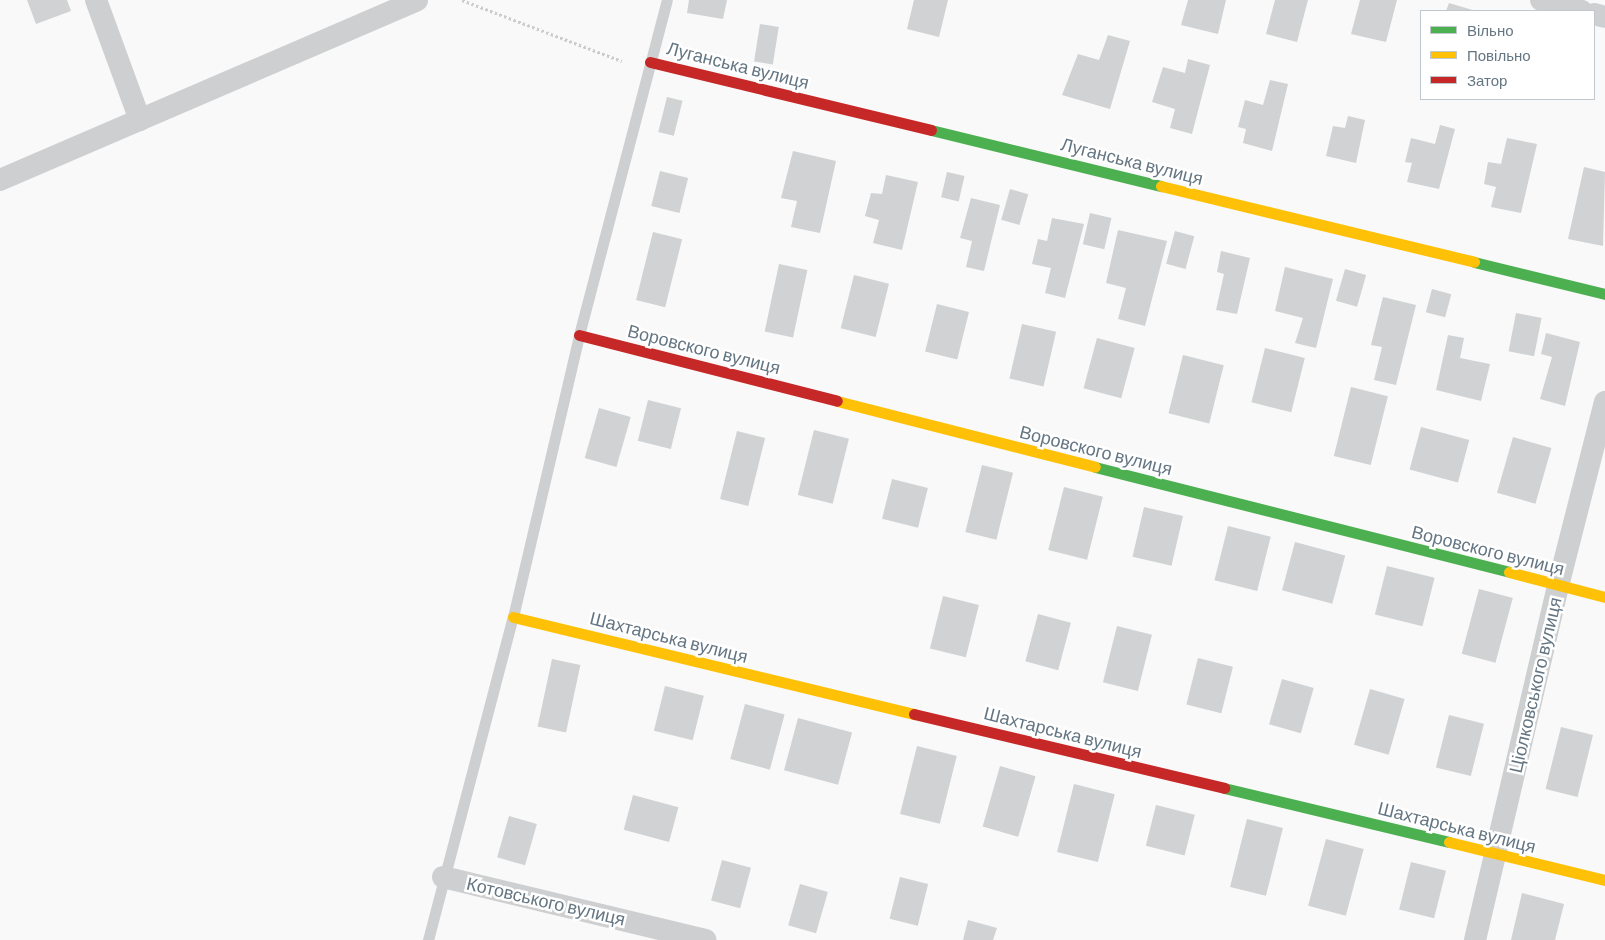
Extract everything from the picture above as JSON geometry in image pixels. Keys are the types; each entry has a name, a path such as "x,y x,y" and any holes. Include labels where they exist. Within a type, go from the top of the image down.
{"street":[{"path":"96,0 140,120"},
{"path":"1541,0 1578,10"},
{"path":"0,180 404,3"},
{"name":"Луганська вулиця","path":"650,62 1605,294"},
{"name":"Воровского вулиця","path":"579,335 1605,597"},
{"name":"Ціолковського вулиця","path":"1476,940 1558,586 1605,402"},
{"name":"Шахтарська вулиця","path":"513,617 1605,880"},
{"name":"Котовського вулиця","path":"443,877 706,940"}],"lane":[{"path":"428,940 443,877 513,617 579,335 667,0"}],"path":[{"path":"462,0 615,60 650,62"}],"building":[{"path":"27,0 67,0 71,11 36,24"},
{"path":"689,0 727,0 723,19 687,13"},
{"path":"914,0 948,0 939,37 907,29"},
{"path":"1188,0 1226,0 1218,34 1181,25"},
{"path":"1275,0 1308,0 1297,42 1266,34"},
{"path":"1360,0 1397,0 1386,42 1351,34"},
{"path":"1449,3 1473,10 1446,10"},
{"path":"760,24 779,27 773,65 754,62"},
{"path":"1108,35 1130,41 1110,109 1062,95 1078,54 1099,60"},
{"path":"1188,59 1210,65 1192,134 1170,128 1175,109 1152,102 1163,67 1185,73"},
{"path":"1270,80 1288,84 1272,151 1243,143 1246,129 1238,127 1245,100 1263,105"},
{"path":"667,97 683,101 674,136 658,132"},
{"path":"1348,116 1365,120 1356,163 1326,156 1333,126 1345,128"},
{"path":"1440,125 1455,129 1439,189 1407,182 1412,163 1405,162 1411,138 1435,144"},
{"path":"1507,138 1537,144 1521,213 1491,207 1496,187 1484,184 1488,162 1501,164"},
{"path":"793,151 836,161 820,233 791,227 797,201 781,198"},
{"path":"1584,167 1605,172 1603,246 1568,239"},
{"path":"660,171 688,178 679,213 651,206"},
{"path":"947,172 965,176 959,201 941,197"},
{"path":"886,175 918,182 902,250 873,243 879,220 865,216 871,193 882,194"},
{"path":"1010,189 1028,194 1019,225 1001,220"},
{"path":"971,198 1000,205 984,271 966,267 972,241 960,238"},
{"path":"1090,213 1111,218 1104,249 1083,244"},
{"path":"1052,218 1084,224 1065,298 1045,293 1051,268 1032,264 1038,239 1047,241"},
{"path":"1118,230 1167,241 1145,326 1118,319 1126,288 1106,283"},
{"path":"1175,231 1194,236 1186,269 1166,264"},
{"path":"653,232 682,239 665,307 636,300"},
{"path":"1221,251 1250,258 1237,314 1216,310 1224,274 1217,272"},
{"path":"779,264 807,270 793,338 765,331"},
{"path":"1285,267 1333,279 1316,348 1295,343 1303,318 1275,311"},
{"path":"1345,269 1366,275 1357,307 1336,301"},
{"path":"854,275 889,284 876,337 841,328"},
{"path":"1432,289 1451,294 1445,317 1426,312"},
{"path":"1383,297 1416,305 1396,385 1374,380 1382,347 1371,345"},
{"path":"937,304 969,312 957,360 925,352"},
{"path":"1516,313 1542,318 1534,356 1509,351"},
{"path":"1022,324 1056,332 1044,386 1009,379"},
{"path":"1546,333 1580,342 1565,406 1540,399 1552,357 1541,354"},
{"path":"1448,335 1464,338 1460,358 1490,364 1481,401 1436,390"},
{"path":"1097,338 1135,348 1121,398 1084,388"},
{"path":"1265,348 1305,358 1291,412 1251,402"},
{"path":"1183,355 1224,365 1209,423 1168,413"},
{"path":"1351,387 1388,396 1371,465 1334,456"},
{"path":"648,400 681,408 671,449 638,441"},
{"path":"599,408 631,417 616,467 585,458"},
{"path":"1421,427 1469,440 1458,482 1410,470"},
{"path":"814,430 849,439 833,504 798,495"},
{"path":"737,431 765,438 748,506 720,499"},
{"path":"1513,437 1551,448 1535,504 1497,493"},
{"path":"982,465 1013,473 996,540 965,532"},
{"path":"892,479 928,488 918,528 882,519"},
{"path":"1064,487 1103,497 1087,560 1048,550"},
{"path":"1144,507 1183,516 1172,566 1133,557"},
{"path":"1228,526 1271,537 1257,591 1214,580"},
{"path":"1295,542 1345,555 1332,604 1282,590"},
{"path":"1387,566 1435,578 1422,626 1375,615"},
{"path":"1479,589 1513,598 1495,663 1462,654"},
{"path":"943,596 979,605 966,657 930,648"},
{"path":"1038,614 1071,623 1058,670 1025,661"},
{"path":"1117,626 1152,635 1138,691 1103,682"},
{"path":"1198,658 1233,667 1221,713 1186,705"},
{"path":"552,659 580,665 566,733 538,726"},
{"path":"1282,679 1314,688 1301,733 1269,724"},
{"path":"665,686 704,696 693,740 654,731"},
{"path":"1370,689 1405,699 1389,755 1354,745"},
{"path":"745,704 785,715 770,770 730,759"},
{"path":"1449,715 1484,724 1471,776 1436,767"},
{"path":"798,718 852,732 838,785 784,770"},
{"path":"1561,727 1593,735 1578,797 1546,789"},
{"path":"917,746 957,756 940,824 900,814"},
{"path":"1000,766 1036,776 1018,837 983,827"},
{"path":"1074,784 1115,794 1098,862 1057,852"},
{"path":"633,795 678,807 669,842 624,830"},
{"path":"1156,805 1195,815 1185,855 1146,846"},
{"path":"509,816 537,824 525,865 497,857"},
{"path":"1247,819 1283,828 1266,896 1230,887"},
{"path":"1326,839 1364,849 1346,916 1308,906"},
{"path":"722,860 751,868 740,908 711,901"},
{"path":"1411,862 1446,871 1434,918 1399,910"},
{"path":"900,877 928,884 918,926 890,919"},
{"path":"800,884 828,892 816,933 788,925"},
{"path":"1522,893 1564,904 1555,940 1511,940"},
{"path":"968,920 997,928 993,940 963,940"}],"traffic: fast":[{"path":"931,130 1161,186"},
{"path":"1474,262 1605,294"},
{"path":"1095,467 1509,572"},
{"path":"1224,788 1449,842"}],"traffic: slow":[{"path":"1161,186 1474,262"},
{"path":"837,401 1095,467"},
{"path":"1509,572 1605,597"},
{"path":"513,617 914,714"},
{"path":"1449,842 1605,880"}],"traffic: jam":[{"path":"650,62 931,130"},
{"path":"579,335 837,401"},
{"path":"914,714 1224,788"}]}
